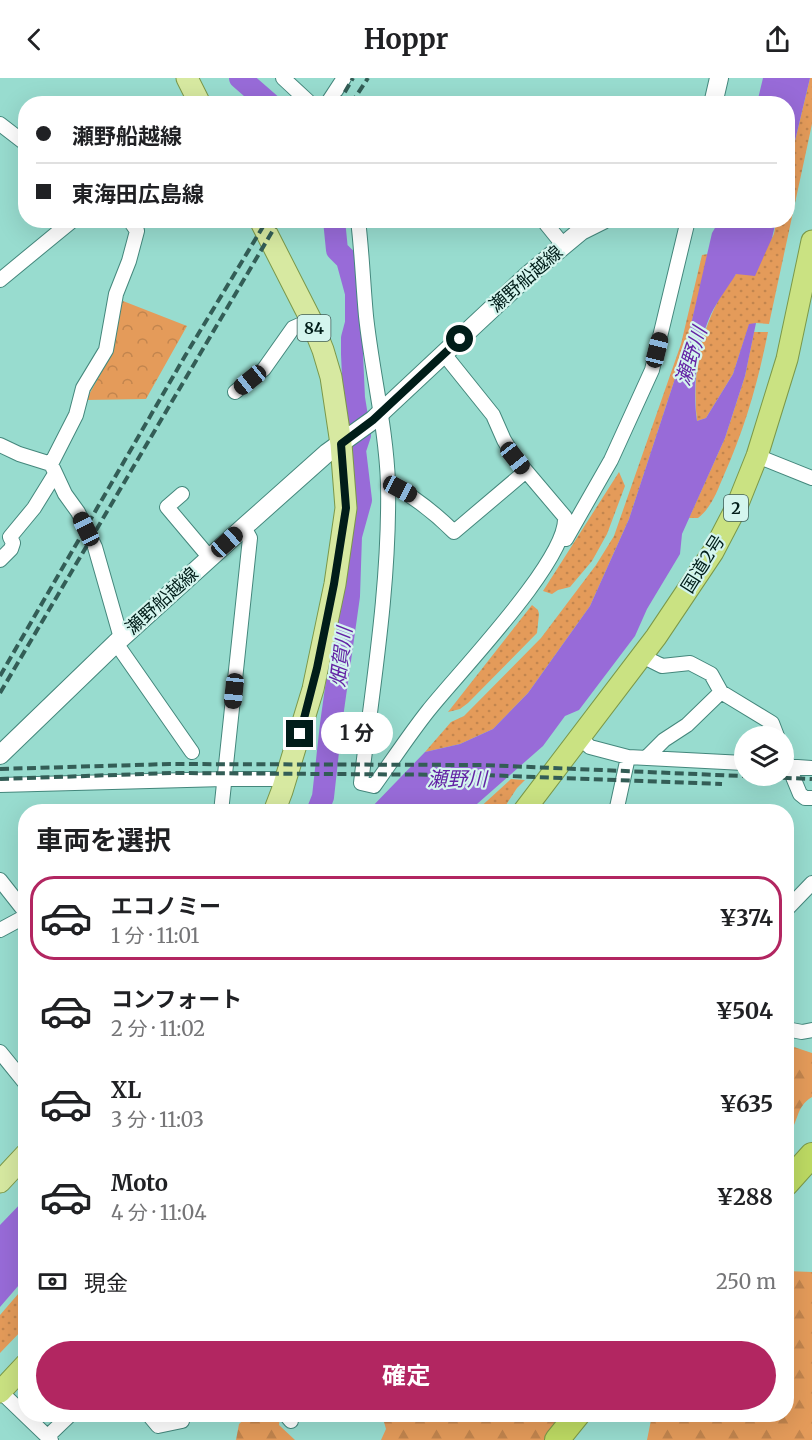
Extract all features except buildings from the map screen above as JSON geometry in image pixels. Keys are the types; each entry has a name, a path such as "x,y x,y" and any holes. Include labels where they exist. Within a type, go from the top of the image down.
{"highway":[{"name":"国道2号","path":"530,804 642,656 713,552 737,506 757,456 787,359 812,241"},
{"path":"794,1175 812,1155"},
{"path":"0,1391 18,1372"},
{"path":"556,1440 571,1422"}],"main road":[{"path":"187,78 192,96"},
{"path":"715,96 718,78"},
{"name":"84","path":"264,228 311,320 331,377 344,442 346,508 334,584 313,689 277,804"},
{"name":"瀬野船越線","path":"0,755 119,640 244,527 327,453 377,417 527,276 588,228"},
{"path":"0,1182 18,1163"}],"street":[{"path":"283,78 302,96"},
{"path":"332,96 344,78"},
{"path":"0,124 18,138"},
{"path":"0,280 63,228"},
{"path":"0,560 11,549 13,543 10,537 34,508 76,415 82,388 106,350 116,294 129,261 137,231 135,228"},
{"path":"359,228 377,417 388,482 384,579 361,783 374,786 429,711 491,639 550,559 566,528 565,517 526,471 504,440 493,415 444,354"},
{"path":"549,228 564,246"},
{"path":"554,551 566,541 611,460 652,370 686,228"},
{"path":"235,392 264,369 292,328 311,320"},
{"path":"0,445 53,469 95,547 119,640 192,752"},
{"path":"757,456 812,478"},
{"path":"388,482 412,495 454,532 526,471"},
{"path":"183,494 167,507 210,558"},
{"path":"222,804 250,538 244,527"},
{"path":"642,656 662,666 690,663 711,674 721,692 772,723 773,726"},
{"path":"647,757 664,740 687,725 721,692"},
{"path":"580,738 590,747 628,757 734,763"},
{"path":"618,804 628,757"},
{"path":"794,764 812,768"},
{"path":"0,785 286,779"},
{"path":"794,781 800,794 805,798 812,798"},
{"path":"0,880 18,904"},
{"path":"794,902 812,883"},
{"path":"0,930 18,919"},
{"path":"794,1030 812,1030"},
{"path":"0,1052 18,1074"},
{"path":"0,1391 18,1408"},
{"path":"32,1422 50,1439 65,1422"},
{"path":"155,1422 158,1425 176,1422"}],"green space":[{"path":"810,78 812,78 812,124 795,203 795,141"},
{"path":"775,228 790,228 769,324 749,325 733,374 706,418 697,421 698,363 702,343 715,307 736,274 764,247"},
{"path":"708,254 687,342 629,519 590,606 528,693 493,729 460,744 425,752 451,722 464,716 541,638 596,565 614,536 681,344 702,255"},
{"path":"123,301 187,326 146,399 86,400 110,357 117,310"},
{"path":"754,332 768,332 745,422 711,504 698,518 689,518 725,438 745,376"},
{"path":"619,472 625,486 607,534 592,561 570,587 552,594 543,591"},
{"path":"532,605 539,614 537,633 468,703 460,709 448,712"},
{"path":"511,779 525,780 507,804 484,804"},
{"path":"794,1047 812,1053 812,1097 806,1101 794,1124"},
{"path":"794,1271 812,1272 812,1440 647,1440 651,1422 794,1422"},
{"path":"18,1294 18,1334 0,1353 0,1315"},
{"path":"241,1422 279,1422 279,1425 295,1440 236,1440"},
{"path":"384,1422 560,1422 546,1440 381,1440 386,1429"}],"water":[{"path":"763,78 810,78 795,141 795,96 759,96"},
{"name":"瀬野川","path":"715,228 774,228 755,276 736,274 706,326 697,366 695,395 697,421 706,418 733,374 749,324 756,323 745,376 725,438 682,534 680,554 647,609 635,636 579,710 565,716 543,746 477,804 375,804 425,752 460,744 493,729 528,693 590,606 629,519 687,342"},
{"path":"18,1206 18,1286 0,1307 0,1225"}],"waterway":[{"name":"畑賀川","path":"240,78 261,96"},
{"name":"畑賀川","path":"320,804 323,797 349,596 351,536 361,500 355,450 360,435 354,398 352,354 352,338 356,323 356,293 347,260 337,250 335,228"}],"railway":[{"path":"343,96 353,78"},
{"path":"356,96 368,78"},
{"path":"0,676 185,356 262,228"},
{"path":"0,693 274,228"},
{"path":"0,769 170,764 483,765 812,779"},
{"path":"0,779 171,773 483,775 722,784"}],"route":[{"path":"300,734 313,689 334,584 346,508 341,444 373,420 460,339"}]}
